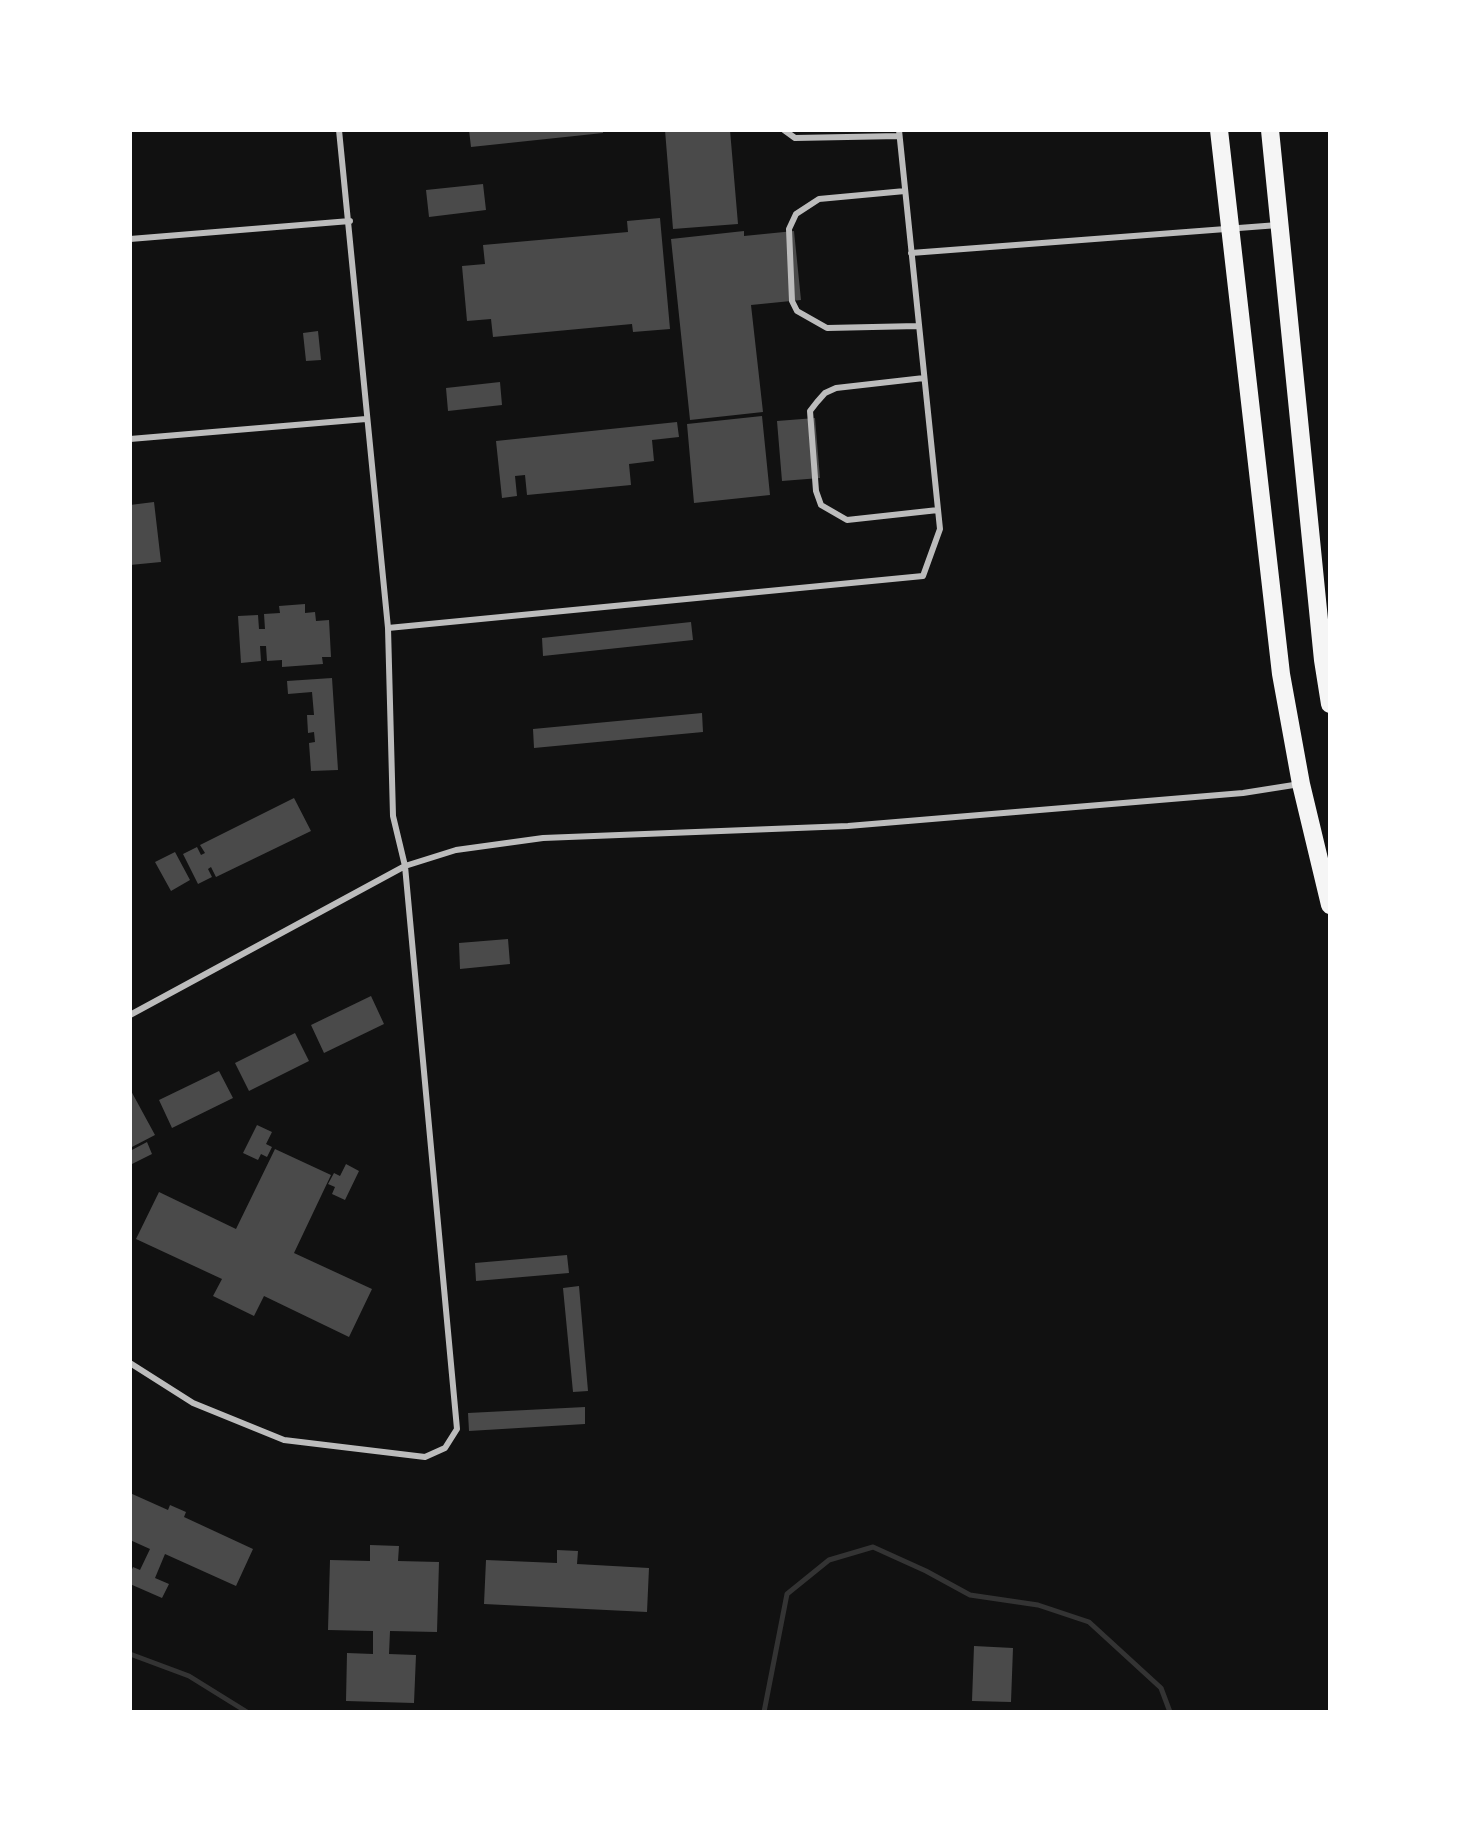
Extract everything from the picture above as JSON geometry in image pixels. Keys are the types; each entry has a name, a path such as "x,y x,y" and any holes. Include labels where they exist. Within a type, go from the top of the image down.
{"main road":[{"path":"1219,130 1281,674 1301,784 1330,905"},
{"path":"1270,130 1322,660 1330,704"}],"lane":[{"path":"130,1363 192,1403 284,1440 425,1457 444,1448 457,1430 405,866 393,816 388,628 339,130"},
{"path":"388,628 922,576 940,529 899,133 796,138 784,130"},
{"path":"905,192 819,199 796,214 789,228 792,301 797,311 826,328 918,326"},
{"path":"130,239 350,220"},
{"path":"911,253 1278,225"},
{"path":"924,378 836,388 817,402 810,411 816,491 821,505 847,520 938,510"},
{"path":"130,439 366,419"},
{"path":"130,1015 405,866 456,850 543,838 848,826 1243,794 1301,784"}],"building":[{"path":"469,130 603,130 603,133 471,147"},
{"path":"665,130 730,130 738,224 673,229"},
{"path":"483,184 486,210 429,217 426,190"},
{"path":"660,218 670,329 633,332 632,324 493,337 491,319 467,321 462,266 485,264 483,245 628,232 627,221"},
{"path":"744,231 744,236 794,231 801,300 751,305 763,412 690,420 671,239"},
{"path":"318,331 321,360 306,361 303,333"},
{"path":"500,382 502,405 448,411 446,388"},
{"path":"762,416 770,495 694,503 687,424"},
{"path":"815,418 820,478 782,481 777,421"},
{"path":"677,422 679,437 652,440 654,461 629,464 631,485 527,495 525,475 515,476 517,496 502,498 496,441"},
{"path":"154,502 161,562 130,565 130,505"},
{"path":"305,604 305,613 315,612 316,621 329,620 331,657 322,657 323,664 282,667 282,660 267,661 266,646 260,646 261,661 241,663 238,616 258,615 259,629 265,629 264,614 280,613 279,606"},
{"path":"691,622 693,640 543,656 542,638"},
{"path":"332,678 338,770 311,771 309,743 315,742 314,732 308,733 307,715 314,715 312,692 288,694 287,681"},
{"path":"702,713 703,732 534,748 533,729"},
{"path":"294,798 311,831 216,877 211,867 208,869 212,877 198,884 183,854 197,847 201,855 205,853 200,845"},
{"path":"175,852 190,880 171,891 155,862"},
{"path":"508,939 510,964 460,969 459,943"},
{"path":"371,996 384,1024 324,1053 311,1025"},
{"path":"295,1033 309,1061 249,1091 235,1063"},
{"path":"219,1071 233,1098 172,1128 159,1100"},
{"path":"130,1089 155,1135 130,1148"},
{"path":"257,1125 272,1132 266,1144 272,1147 267,1157 261,1154 258,1160 243,1153"},
{"path":"147,1142 152,1154 130,1165 130,1151"},
{"path":"275,1149 331,1175 294,1253 372,1289 349,1337 264,1296 254,1316 213,1296 222,1279 136,1239 159,1192 236,1229"},
{"path":"346,1164 359,1171 345,1200 332,1194 335,1187 328,1184 334,1173 340,1176"},
{"path":"567,1255 569,1273 476,1281 475,1263"},
{"path":"579,1286 588,1391 573,1392 563,1288"},
{"path":"585,1407 585,1424 469,1431 468,1413"},
{"path":"130,1493 168,1510 170,1505 186,1512 184,1517 253,1549 236,1586 165,1554 155,1578 169,1584 162,1598 130,1584 133,1567 140,1570 150,1549 130,1540"},
{"path":"370,1545 399,1546 398,1561 439,1562 437,1632 390,1631 389,1654 416,1655 414,1703 346,1701 347,1653 373,1654 373,1631 328,1630 330,1560 370,1561"},
{"path":"557,1550 578,1551 577,1564 649,1568 647,1612 484,1604 486,1560 557,1563"},
{"path":"974,1646 1013,1648 1011,1702 972,1701"}],"waterway":[{"path":"764,1712 787,1594 829,1560 873,1547 970,1595 1038,1605 1089,1622 1161,1688 1170,1712"},
{"path":"130,1654 189,1676 247,1712"}]}
